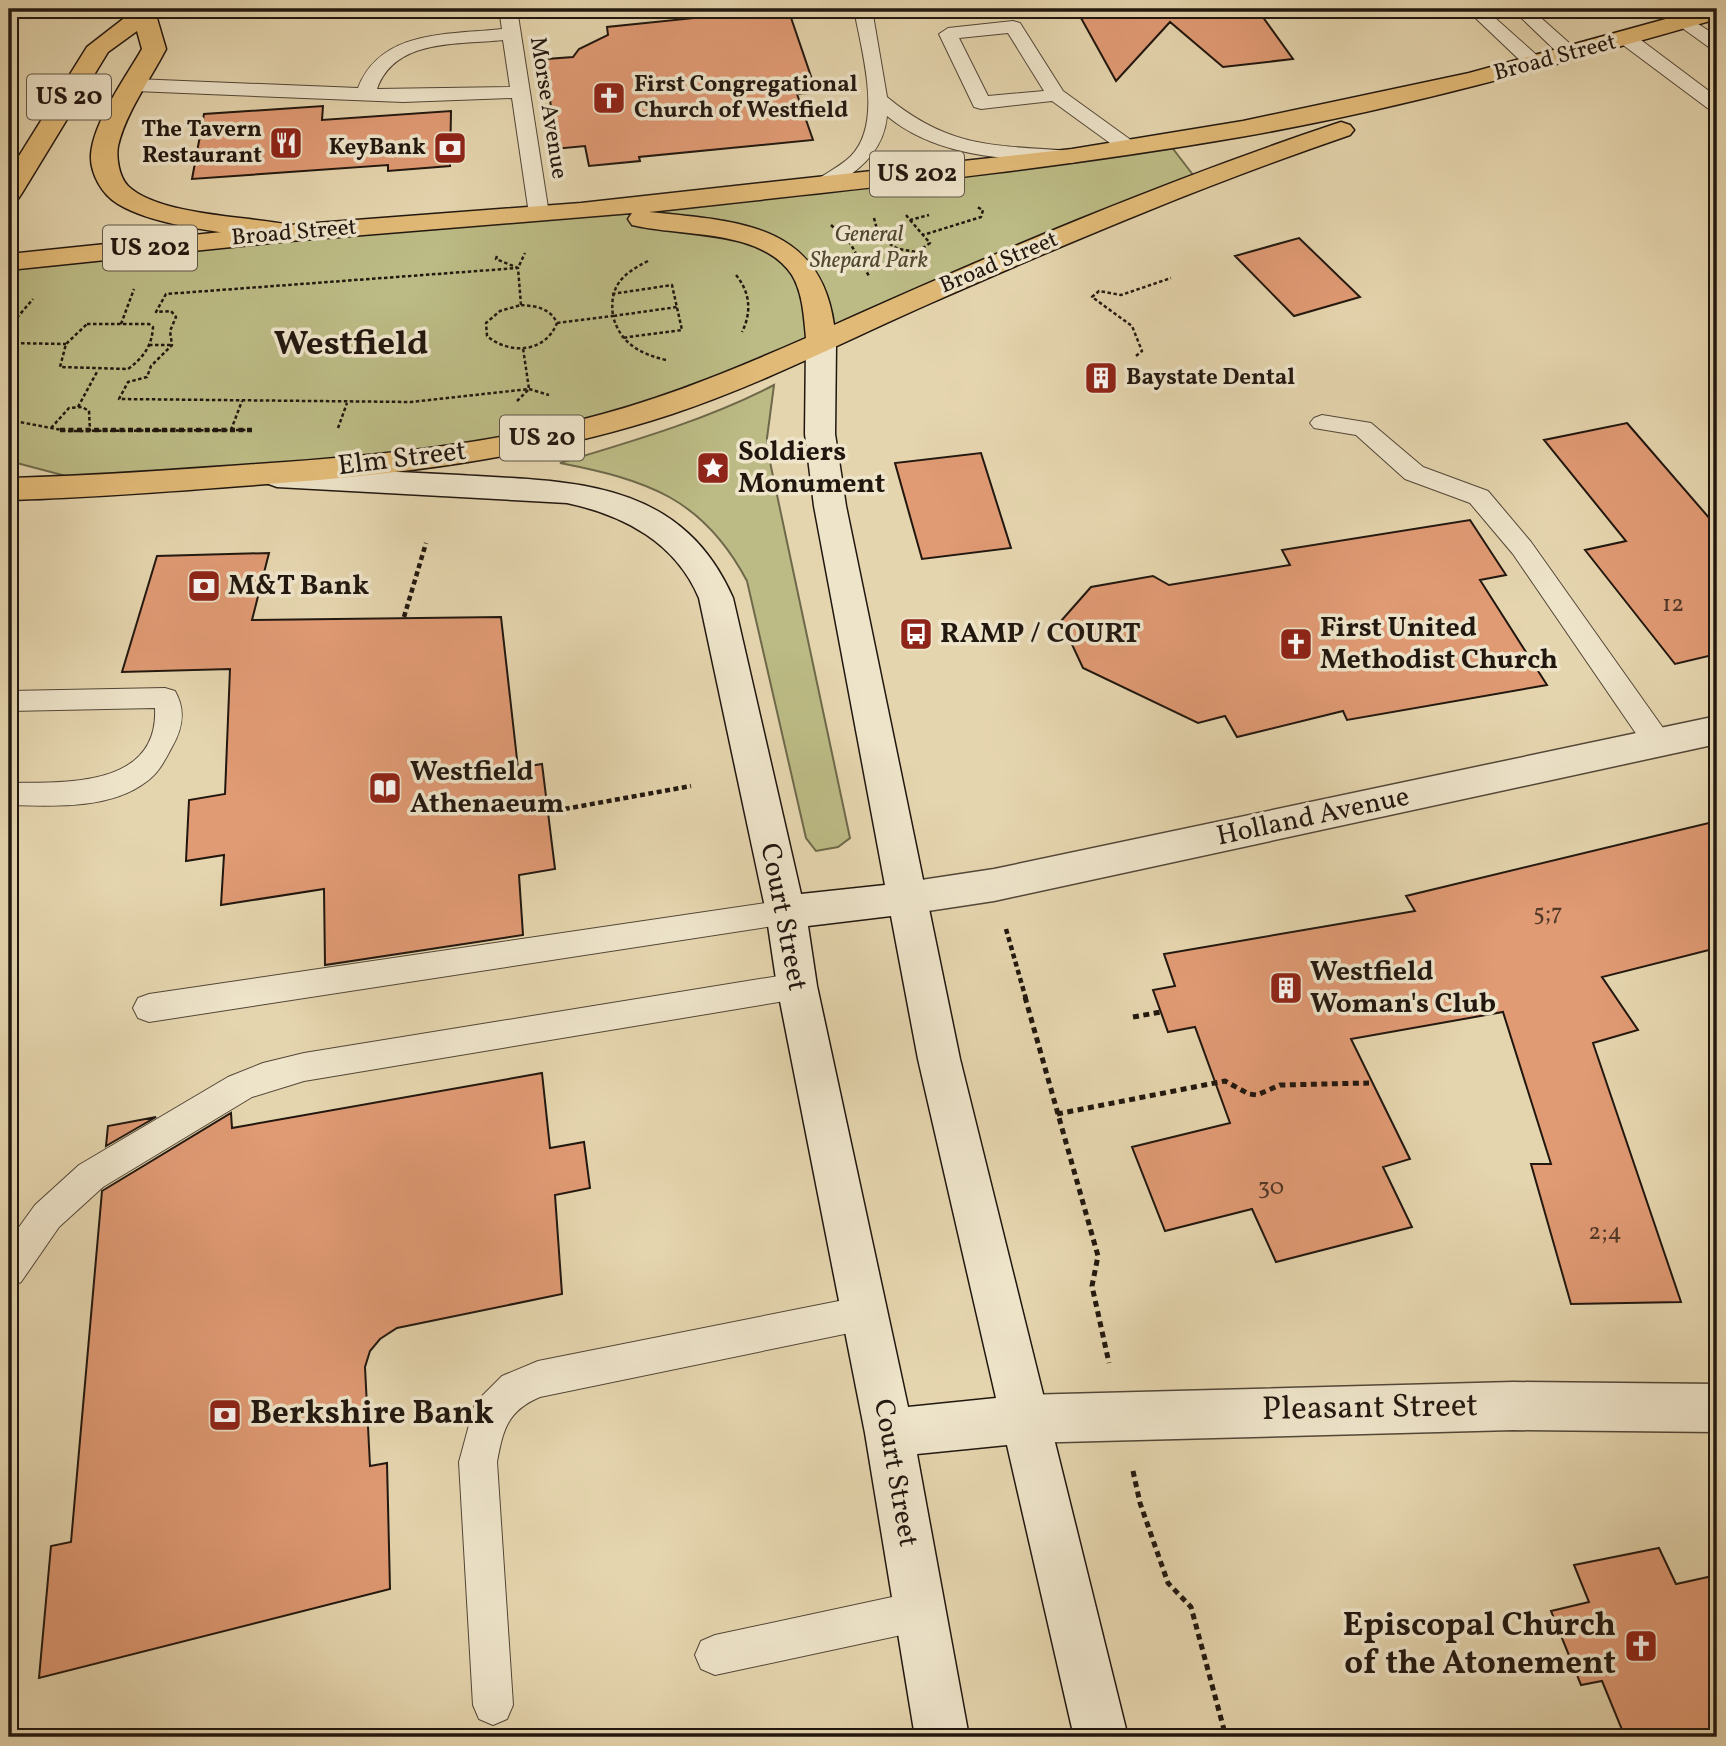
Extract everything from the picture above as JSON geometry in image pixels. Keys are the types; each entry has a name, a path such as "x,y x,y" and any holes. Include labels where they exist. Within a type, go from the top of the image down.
{"main road":[{"name":"US 20","path":"9,193 99,47 146,12 154,49 114,124 104,153 106,166 116,190 136,202 183,217 290,233"},
{"name":"Broad Street","path":"9,262 290,233 581,211 1072,157 1243,129 1473,80 1717,12"},
{"name":"Broad Street","path":"581,211 706,228 769,243 790,255 806,274 817,309 821,344 967,276 1197,180 1413,106 1473,80"},
{"name":"Elm Street","path":"10,485 100,485 250,475 433,457 552,436 670,404 735,381 821,344"},
{"path":"821,344 820,434 830,506 939,1059 1101,1737"},
{"name":"Court Street","path":"250,475 567,492 604,500 627,509 667,532 695,559 706,575 716,598 786,912 797,986 889,1433 942,1737"},
{"name":"Holland Avenue","path":"786,912 994,885 1717,730"},
{"name":"Pleasant Street","path":"889,1433 1023,1419 1513,1406 1717,1408"}],"lane":[{"name":"Morse Avenue","path":"508,9 539,214"},
{"path":"822,185 860,158 869,145 876,125 878,99 863,9"},
{"path":"1475,9 1534,63"},
{"path":"1521,9 1569,53"},
{"path":"1684,21 1717,44"},
{"path":"1056,95 981,103 948,34 1013,27 1056,95 1128,147"},
{"path":"366,93 376,69 387,57 401,48 425,42 512,33"},
{"path":"1626,38 1717,106"},
{"path":"135,85 432,96 521,92"},
{"path":"878,99 914,127 940,140 970,147 1072,157"},
{"path":"1322,423 1363,428 1414,472 1479,497 1522,548 1658,743"},
{"path":"9,701 165,698 170,708 161,743 151,762 119,784 93,792 9,794"},
{"path":"149,1008 786,912"},
{"path":"9,1270 47,1216 91,1176 215,1101 263,1077 304,1067 797,986"},
{"path":"493,1705 478,1462 488,1416 515,1389 538,1378 864,1313"},
{"path":"715,1655 920,1611"}],"path":[{"path":"923,235 981,217 983,210 975,205"},
{"path":"911,220 937,212"},
{"path":"884,215 874,218 874,226 879,237 894,250 905,254 925,249 930,243 904,213"},
{"path":"828,221 850,243 873,284"},
{"path":"850,243 879,237"},
{"path":"521,305 518,268 526,250 522,246"},
{"path":"488,253 497,252 496,260 518,268"},
{"path":"654,259 629,270 613,287 615,330 621,338 655,358 677,363"},
{"path":"172,345 170,331 176,317 171,311 156,312 166,294 518,268"},
{"path":"373,279 374,269"},
{"path":"732,272 740,279 748,298 748,322 740,336"},
{"path":"1136,356 1142,351 1132,326 1092,297 1098,291 1128,293 1171,278"},
{"path":"612,294 672,285 682,330 621,338"},
{"path":"121,324 134,289"},
{"path":"9,327 37,295"},
{"path":"521,305 542,308 555,317 557,323 555,330 544,342 523,348 500,347 492,342 485,330 492,316 521,305"},
{"path":"557,323 677,307"},
{"path":"87,324 121,324 149,324 153,327 149,345 137,363 128,369 60,368 66,344 87,324"},
{"path":"9,343 66,344"},
{"path":"149,345 172,345"},
{"path":"172,345 151,366 147,377 128,382 119,400 423,401 529,389"},
{"path":"523,348 529,389"},
{"path":"77,407 98,370"},
{"path":"517,412 517,401 529,389"},
{"path":"231,430 242,401"},
{"path":"347,402 338,430 350,430"},
{"path":"51,428 69,408 77,407 89,411 90,431"},
{"path":"9,420 51,428 90,431 257,430"},
{"path":"404,617 426,543"},
{"path":"548,812 691,786"},
{"path":"1003,918 1098,1256 1092,1286 1111,1374"},
{"path":"1133,1017 1161,1012"},
{"path":"1057,1114 1225,1081 1249,1094 1257,1095 1280,1084 1369,1083"},
{"path":"1140,1503 1168,1583 1191,1607 1226,1737"}],"green space":[{"name":"General Shepard Park","path":"1167,141 1197,180 735,381 490,447 100,485 9,461 9,262 290,233 581,211"},
{"path":"774,385 767,438 770,462 850,838 838,847 816,851 806,838 747,581 730,553 711,530 670,497 620,477 560,463 696,419"}],"building":[{"path":"692,9 788,9 815,88 808,89 809,93 797,94 813,140 639,157 640,161 589,166 585,146 554,149 547,59 573,57 579,49 608,35 607,27 695,18"},
{"path":"1076,9 1257,9 1293,59 1223,67 1170,22 1116,81"},
{"name":"The Tavern Restaurant","path":"323,106 322,120 451,111 450,166 388,171 388,165 192,179 204,114"},
{"path":"1299,238 1360,297 1294,316 1235,256"},
{"path":"1627,423 1717,527 1717,654 1675,664 1585,550 1626,541 1544,440"},
{"path":"981,453 1011,548 922,559 895,463"},
{"name":"First United Methodist Church","path":"1470,520 1506,575 1480,580 1547,685 1347,720 1343,711 1237,737 1225,716 1198,723 1083,668 1061,621 1091,587 1153,576 1169,585 1290,565 1282,550"},
{"name":"Westfield Athenaeum","path":"269,553 252,620 501,617 518,768 542,764 555,869 519,875 523,935 325,965 324,889 221,905 224,855 186,861 189,800 225,794 230,669 122,672 157,556"},
{"path":"1717,821 1717,948 1602,977 1638,1030 1593,1043 1681,1302 1571,1304 1531,1164 1551,1164 1503,1012 1351,1039 1410,1159 1383,1167 1412,1227 1276,1262 1252,1209 1165,1231 1132,1147 1230,1123 1195,1027 1168,1032 1153,990 1175,986 1164,954 1415,911 1406,896"},
{"name":"Berkshire Bank","path":"542,1073 550,1148 584,1142 590,1188 555,1195 562,1294 397,1328 380,1339 370,1351 365,1367 370,1466 387,1463 390,1589 39,1678 51,1546 71,1542 102,1191 231,1113 232,1128"},
{"path":"156,1117 106,1146 108,1126"},
{"name":"Episcopal Church of the Atonement","path":"1659,1548 1676,1584 1717,1575 1717,1737 1625,1737 1602,1681 1581,1685 1551,1611 1589,1602 1574,1565"}],"place":[{"name":"First Congregational Church of Westfield","path":"609,98"},
{"name":"The Tavern Restaurant","path":"286,143"},
{"name":"KeyBank","path":"450,148"},
{"name":"Baystate Dental","path":"1101,378"},
{"name":"Soldiers Monument","path":"713,468"},
{"name":"M&T Bank","path":"204,586"},
{"name":"RAMP / COURT","path":"916,634"},
{"name":"First United Methodist Church","path":"1296,644"},
{"name":"Westfield Athenaeum","path":"385,788"},
{"name":"Westfield Woman's Club","path":"1286,988"},
{"name":"Berkshire Bank","path":"225,1415"},
{"name":"Episcopal Church of the Atonement","path":"1641,1646"}],"district":[{"name":"Westfield","path":"351,345"}]}
